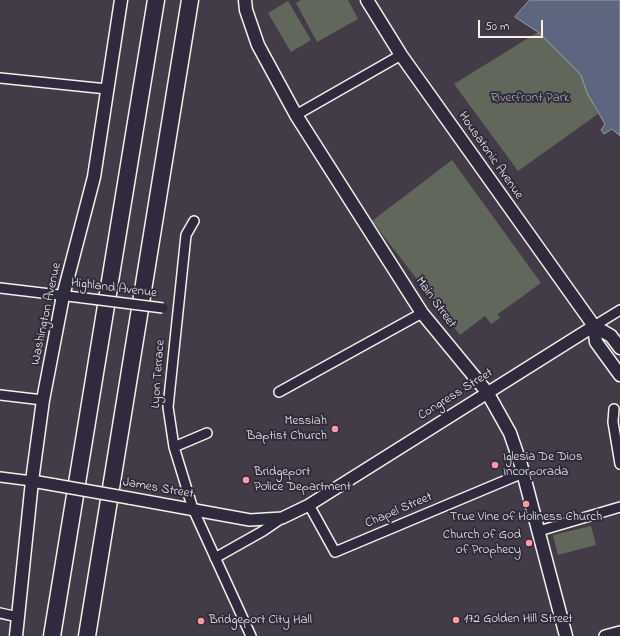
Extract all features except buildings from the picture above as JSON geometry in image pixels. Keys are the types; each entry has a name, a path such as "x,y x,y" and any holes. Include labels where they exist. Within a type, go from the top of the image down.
{"highway":[{"path":"52,636 156,0"},
{"path":"87,636 190,0"}],"main road":[{"name":"Washington Avenue","path":"16,636 32,481 43,400 63,296 94,177 120,0"},
{"name":"Main Street","path":"245,0 246,10 258,46 296,115 422,313 487,392 510,433 523,473 566,636"},
{"name":"Housatonic Avenue","path":"367,0 401,54 594,326"},
{"path":"594,326 611,336 620,348"},
{"path":"594,326 596,342 620,375"}],"street":[{"path":"296,115 401,54"},
{"path":"0,78 107,89"},
{"name":"Lyon Terrace","path":"194,221 186,235 168,407 174,447 193,509 250,636"},
{"name":"Highland Avenue","path":"0,288 177,310"},
{"name":"Congress Street","path":"308,505 620,310"},
{"path":"279,392 422,313"},
{"path":"0,395 43,400"},
{"path":"614,409 613,422 620,464"},
{"path":"174,447 207,433"},
{"name":"Chapel Street","path":"308,505 335,552 523,473"},
{"name":"James Street","path":"0,477 32,481 250,520 282,518 308,505"},
{"path":"539,531 620,508"},
{"path":"215,558 282,518"},
{"path":"0,614 18,616"},
{"path":"605,636 620,632"}],"green space":[{"path":"301,0 348,0 358,19 317,42 296,3"},
{"path":"288,1 311,40 291,52 268,13"},
{"name":"Riverfront Park","path":"538,32 581,75 598,114 518,171 454,84"},
{"path":"452,160 541,283 498,314 500,318 491,324 485,316 460,335 372,221"},
{"path":"591,526 596,545 558,555 553,535"}],"water":[{"path":"530,0 620,0 620,136 612,129 604,134 601,130 605,124 587,93 581,75 538,32 515,17"}],"place":[{"name":"Messiah Baptist Church","path":"335,429"},
{"name":"Iglesia De Dios Incorporada","path":"495,465"},
{"name":"Bridgeport Police Department","path":"246,480"},
{"name":"True Vine of Holiness Church","path":"526,504"},
{"name":"Church of God of Prophecy","path":"529,543"},
{"name":"172 Golden Hill Street","path":"456,620"},
{"name":"Bridgeport City Hall","path":"201,621"}]}
